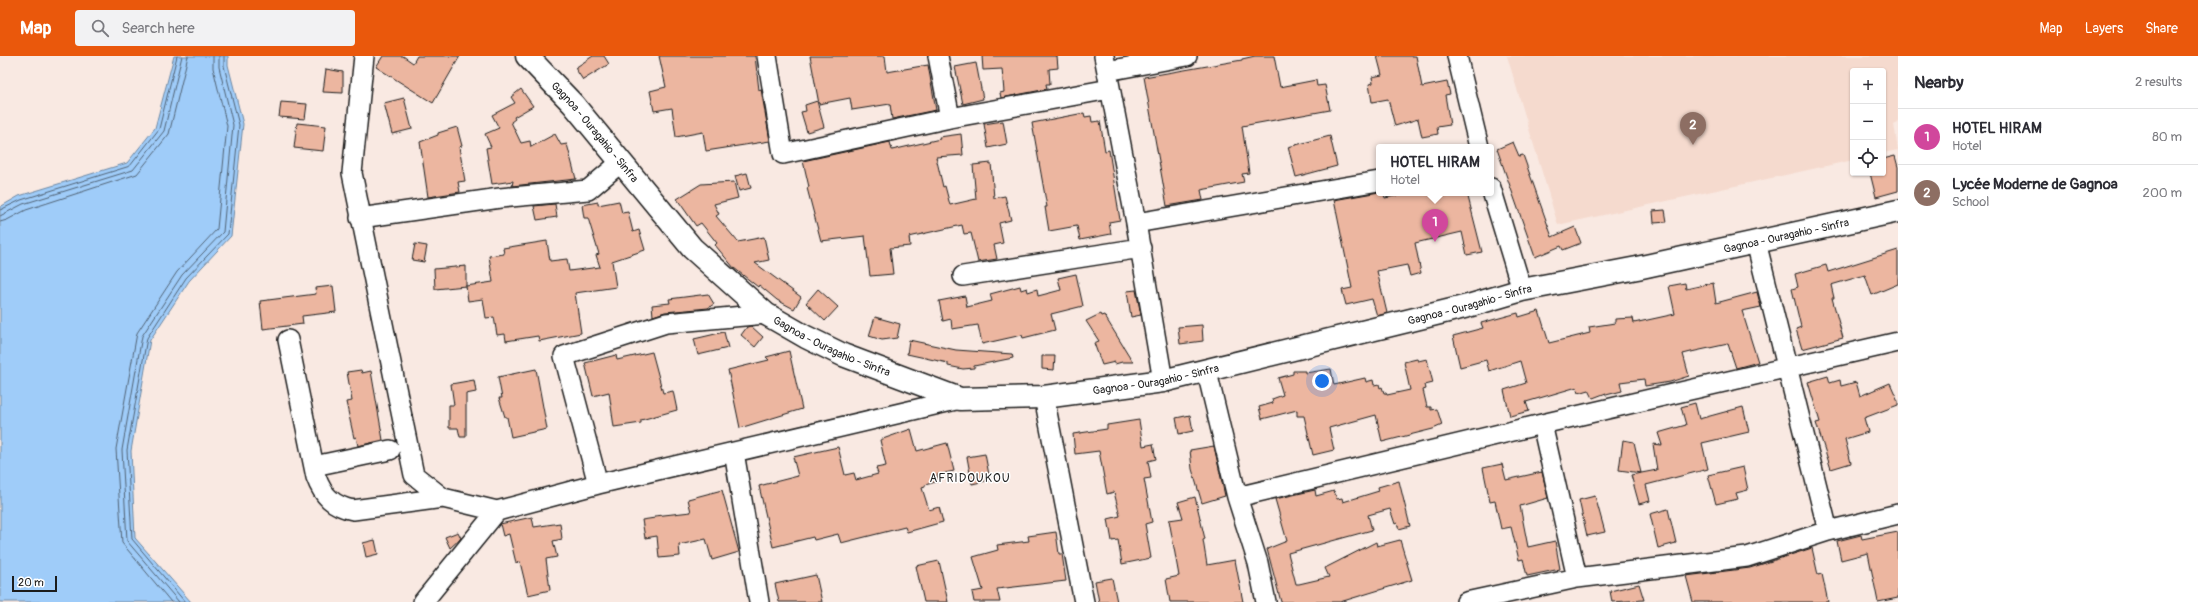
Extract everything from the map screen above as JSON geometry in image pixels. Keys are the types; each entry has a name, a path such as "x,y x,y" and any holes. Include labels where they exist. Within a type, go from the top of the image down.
{"main road":[{"name":"Gagnoa - Ouragahio - Sinfra","path":"526,56 573,104 620,163 692,248 766,314 806,337 843,355 960,399 1044,397 1163,381 1207,372 1468,306 1522,290 1637,268 1898,211"}],"street":[{"path":"364,56 352,174 414,475 444,498"},
{"path":"767,56 783,154 950,118 1107,72 1187,56"},
{"path":"938,56 950,118"},
{"path":"1457,56 1478,144"},
{"path":"1107,72 1141,248 1163,381"},
{"path":"360,218 500,198 588,190 620,163"},
{"path":"1136,222 1376,182"},
{"path":"1493,196 1522,290"},
{"path":"1756,242 1786,368 1828,531"},
{"path":"963,276 1141,248"},
{"path":"598,484 564,356 666,323 766,314"},
{"path":"288,340 314,466 321,490 328,499 340,507 353,510 364,510 444,498 497,511 598,484 960,399"},
{"path":"1237,497 1542,424 1898,342"},
{"path":"1207,372 1237,497 1258,563 1266,602"},
{"path":"1044,397 1084,602"},
{"path":"1542,424 1577,578"},
{"path":"314,466 390,450"},
{"path":"734,452 759,602"},
{"path":"423,602 497,511"},
{"path":"1466,602 1577,578 1747,557 1828,531 1898,514"}],"shaded area":[{"path":"1507,56 1898,56 1898,122 1894,124 1898,150 1886,152 1886,68 1850,68 1850,161 1558,225"}],"water":[{"path":"174,56 228,56 228,65 243,124 231,236 189,281 150,340 131,451 135,538 191,602 0,602 0,207 19,196 127,163 155,128"}],"building":[{"path":"383,56 403,56 413,63 417,56 460,56 433,103 376,67"},
{"path":"593,56 604,56 609,64 583,80 575,68"},
{"path":"659,56 755,56 759,90 761,89 770,141 706,151 703,132 676,137 672,108 654,111 650,91 666,87"},
{"path":"810,56 885,56 887,72 928,65 936,110 892,119 890,104 852,110 850,98 819,104"},
{"path":"982,56 1057,56 1058,68 1049,69 1050,84 1046,84 1047,89 1001,98 1000,93 1004,92 1002,69 983,70"},
{"path":"1255,56 1274,56 1280,87 1316,80 1317,86 1325,85 1330,110 1242,126 1249,173 1242,174 1244,182 1201,190 1203,200 1167,206 1144,77 1242,60"},
{"path":"1377,56 1416,56 1422,87 1447,82 1450,94 1445,95 1450,125 1437,127 1438,134 1422,137 1418,119 1395,126 1388,99 1372,102 1369,84 1373,83 1372,77 1382,75"},
{"path":"976,63 983,99 963,104 955,67"},
{"path":"326,69 343,72 343,93 323,92"},
{"path":"521,89 533,106 514,117 515,119 511,122 521,143 530,141 531,147 555,134 561,145 567,144 576,179 512,186 513,181 492,184 486,148 491,147 485,134 499,128 492,115 515,103 511,97"},
{"path":"404,98 412,129 392,134 384,103"},
{"path":"817,101 824,127 807,132 801,112 806,111 805,105"},
{"path":"281,102 307,104 305,119 279,117"},
{"path":"1084,113 1085,117 1091,116 1092,122 1100,121 1105,151 1109,150 1120,220 1109,222 1111,234 1080,240 1077,226 1049,231 1045,207 1047,207 1032,123"},
{"path":"1003,121 1007,144 988,148 984,124"},
{"path":"297,123 326,126 323,151 294,148"},
{"path":"457,127 462,146 459,147 465,181 458,182 460,192 428,197 420,142 438,135 438,133"},
{"path":"961,134 963,155 936,157 943,187 945,186 950,205 976,199 973,165 991,163 994,198 1005,196 1011,220 999,223 1003,243 994,245 997,259 978,262 971,233 964,234 962,225 909,237 910,246 890,248 893,274 870,276 865,236 821,241 807,188 809,187 803,161 890,142 892,150 940,139 939,137"},
{"path":"1330,136 1337,166 1296,177 1288,147"},
{"path":"1513,142 1519,156 1523,155 1552,237 1575,227 1581,243 1563,250 1561,246 1535,257 1497,149"},
{"path":"1895,156 1898,167 1898,191 1876,197 1871,176 1886,176 1886,158"},
{"path":"747,173 751,188 739,191 735,176"},
{"path":"734,182 738,198 714,204 719,214 716,216 738,242 764,237 769,260 755,263 801,297 794,309 777,300 759,285 758,287 734,268 715,245 717,243 701,223 696,226 677,199 701,184"},
{"path":"1376,193 1376,196 1385,196 1385,198 1395,196 1468,196 1482,252 1467,255 1462,232 1415,243 1421,273 1410,276 1407,265 1377,271 1387,313 1377,316 1372,299 1346,305 1342,290 1352,288 1334,200"},
{"path":"619,201 622,213 628,212 633,232 639,230 645,250 612,261 616,287 575,293 581,333 539,341 538,336 506,341 505,334 497,335 494,317 486,318 483,299 468,301 466,286 493,282 489,256 504,254 503,248 547,241 550,261 567,259 569,271 600,267 596,255 599,254 588,218 584,218 582,205 598,202 598,205"},
{"path":"555,204 557,217 537,220 534,206"},
{"path":"1665,210 1667,222 1654,223 1653,211"},
{"path":"415,244 427,246 424,262 412,260"},
{"path":"1898,250 1898,284 1872,295 1865,275 1831,285 1834,298 1832,298 1843,338 1802,349 1796,329 1801,327 1792,289 1798,287 1795,274 1826,265 1828,272"},
{"path":"466,266 466,286 435,289 434,269"},
{"path":"1076,274 1083,306 1051,314 1055,330 1023,338 1022,335 982,344 978,325 952,329 951,319 943,321 939,301 965,296 967,307 992,301 990,294 1020,286 1021,290 1027,288 1028,292 1037,289 1038,296 1061,290 1058,278"},
{"path":"1685,283 1686,289 1713,283 1716,303 1757,292 1761,307 1742,311 1758,362 1736,368 1728,344 1691,352 1683,354 1689,376 1670,382 1645,386 1644,379 1620,382 1622,391 1606,395 1606,393 1593,398 1589,390 1579,393 1577,387 1526,402 1529,411 1510,416 1504,390 1526,383 1520,361 1489,371 1486,360 1460,367 1453,336 1483,328 1481,323 1518,313 1519,317 1539,311 1549,343 1590,333 1589,327 1615,323 1615,319 1633,318 1634,323 1675,314 1669,286"},
{"path":"333,286 336,312 302,316 303,324 263,329 260,301 316,294 315,288"},
{"path":"818,289 838,307 825,321 806,303"},
{"path":"1136,290 1141,315 1131,317 1127,291"},
{"path":"708,294 714,304 708,308 665,312 653,316 652,305 670,303 669,299"},
{"path":"1100,314 1101,316 1104,315 1133,362 1122,362 1115,364 1115,362 1102,365 1094,343 1099,341 1086,321"},
{"path":"875,317 900,324 897,338 882,340 869,336"},
{"path":"1202,325 1203,341 1180,344 1178,327"},
{"path":"751,326 763,337 755,347 741,335 747,327"},
{"path":"724,332 728,348 698,355 694,339"},
{"path":"909,340 956,350 1012,354 1013,358 974,366 974,368 963,369 948,366 948,363 907,354"},
{"path":"789,351 802,409 740,428 728,370 769,360 766,357"},
{"path":"652,352 663,393 673,391 677,410 641,420 641,423 614,427 609,392 593,396 585,363 616,355 617,360"},
{"path":"1042,356 1055,356 1054,370 1042,369"},
{"path":"1417,359 1418,361 1427,359 1433,383 1425,385 1426,389 1423,390 1427,407 1431,407 1431,410 1437,409 1442,425 1433,429 1382,442 1376,415 1329,428 1334,450 1313,455 1304,416 1297,416 1297,410 1262,419 1259,407 1273,403 1272,399 1283,395 1278,378 1293,374 1293,371 1305,371 1305,373 1331,369 1334,385 1365,378 1366,382 1373,380 1374,385 1379,384 1380,388 1382,387 1384,393 1387,395 1410,390 1404,362"},
{"path":"536,369 547,429 511,437 507,417 505,417 499,398 502,398 498,377"},
{"path":"361,370 362,373 371,371 383,440 358,446 356,437 354,438 346,402 352,401 347,372"},
{"path":"1828,376 1830,383 1840,380 1841,386 1856,382 1860,396 1890,383 1898,401 1898,405 1864,418 1868,432 1845,439 1851,463 1831,469 1816,423 1820,422 1808,382"},
{"path":"474,380 476,392 466,394 466,437 460,437 458,428 449,428 449,405 454,405 451,384"},
{"path":"1695,403 1699,419 1743,407 1749,432 1702,443 1708,469 1646,485 1650,501 1639,504 1631,475 1657,470 1653,444 1662,445 1658,433 1686,425 1681,407"},
{"path":"1190,415 1193,431 1179,434 1176,418"},
{"path":"1139,420 1143,446 1153,444 1156,459 1148,461 1151,478 1144,479 1152,522 1145,524 1151,558 1122,564 1118,540 1112,541 1108,519 1120,516 1114,492 1107,494 1099,451 1075,454 1073,434 1107,429 1107,425"},
{"path":"911,429 917,451 947,443 954,471 937,475 939,481 925,485 925,487 922,488 929,510 939,507 943,522 907,532 905,527 841,543 838,534 814,540 813,537 773,547 759,486 798,476 793,457 838,447 845,475 854,473 856,480 878,474 876,468 886,466 880,440"},
{"path":"1623,440 1634,442 1641,473 1619,470"},
{"path":"1214,446 1225,496 1202,503 1192,469 1190,450"},
{"path":"985,454 990,480 972,484 967,457"},
{"path":"1502,464 1506,480 1542,472 1548,498 1520,506 1528,547 1555,541 1560,569 1527,576 1523,559 1519,560 1511,527 1501,529 1495,501 1490,502 1483,468"},
{"path":"1743,467 1748,490 1736,493 1738,499 1716,504 1708,475"},
{"path":"1399,481 1410,526 1399,529 1397,523 1395,524 1390,509 1368,515 1372,530 1288,553 1296,584 1299,584 1329,577 1325,568 1376,542 1377,546 1400,540 1412,580 1340,602 1281,602 1267,549 1287,541 1275,499 1315,490 1316,496 1334,491 1337,499 1342,498 1343,502 1379,491 1378,487"},
{"path":"722,490 739,552 712,560 706,539 679,545 680,556 659,558 657,536 645,538 642,520 655,518 655,516 691,512 688,499"},
{"path":"1595,496 1605,532 1587,536 1579,500"},
{"path":"1195,497 1205,539 1203,540 1207,565 1235,560 1243,602 1170,602 1166,579 1179,576 1169,520 1183,518 1178,502"},
{"path":"1668,509 1676,543 1658,548 1650,514"},
{"path":"532,517 534,527 560,523 562,539 553,541 557,557 546,559 550,590 528,595 520,562 516,563 509,534 503,536 500,524"},
{"path":"458,532 461,538 450,548 445,537"},
{"path":"1056,532 1059,554 1062,554 1066,581 997,589 1000,602 974,602 972,592 983,590 973,557 998,550 997,545 1029,541 1028,536"},
{"path":"1898,532 1898,598 1878,602 1868,553 1841,560 1837,541 1861,535 1862,539"},
{"path":"375,540 378,554 366,557 363,543"},
{"path":"1812,548 1818,575 1822,574 1828,602 1693,602 1686,576 1750,568"},
{"path":"939,561 948,602 924,602 916,566"},
{"path":"816,575 822,602 779,602 775,584"},
{"path":"1112,578 1117,602 1099,602 1095,581"},
{"path":"1639,584 1644,600 1612,602 1610,591"}],"place":[{"name":"Lycée Moderne de Gagnoa","path":"1693,145"},
{"name":"HOTEL HIRAM","path":"1435,242"}],"district":[{"name":"AFRIDOUKOU","path":"970,478"}]}
